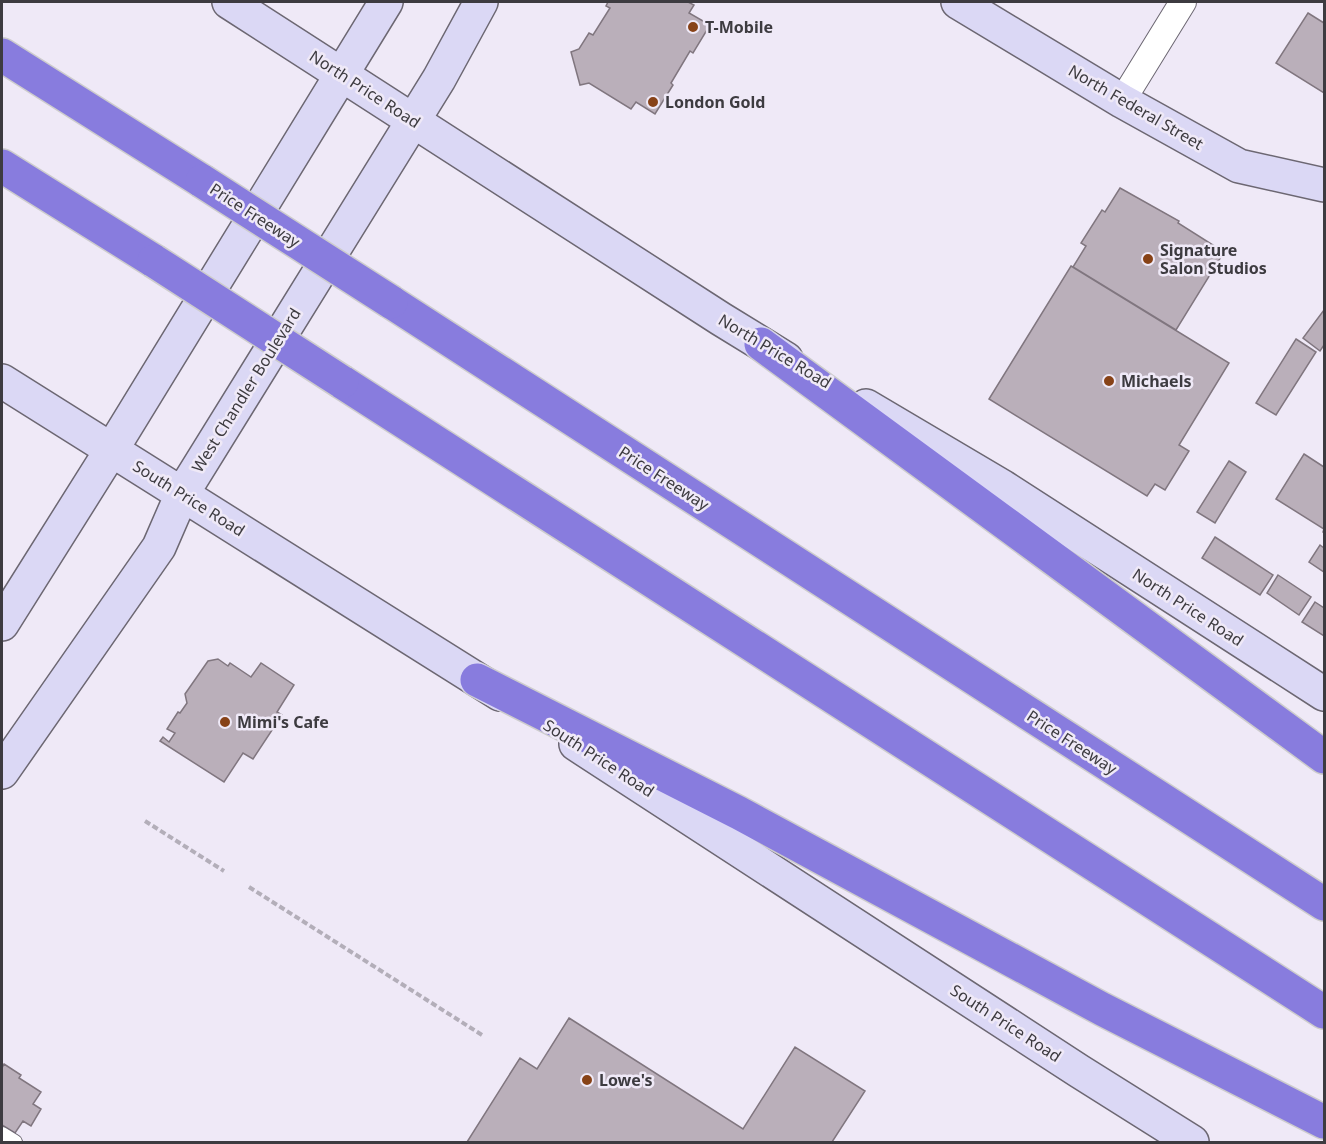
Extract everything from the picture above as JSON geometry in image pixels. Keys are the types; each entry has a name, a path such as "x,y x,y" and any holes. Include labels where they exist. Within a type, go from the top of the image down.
{"highway":[{"name":"Price Freeway","path":"2,55 391,302 1324,904"},
{"path":"2,166 154,261 1324,1012"},
{"path":"761,344 1324,757"},
{"path":"477,680 728,807 1102,1009 1324,1122"}],"main road":[{"name":"North Price Road","path":"229,2 761,344 1003,487 1324,694"},
{"path":"2,624 386,2"},
{"name":"West Chandler Boulevard","path":"2,772 159,547 182,494 439,79 481,2"},
{"name":"North Federal Street","path":"958,2 1122,101 1239,166 1324,185"},
{"name":"South Price Road","path":"2,381 477,680 1192,1143"}],"street":[{"path":"1122,101 1183,2"}],"lane":[{"path":"2,1134 15,1143"}],"path":[{"path":"145,821 224,871"},
{"path":"249,887 482,1035"}],"building":[{"path":"608,2 688,2 694,5 689,13 710,25 693,53 690,51 655,114 636,102 631,109 589,83 580,85 571,52 579,49 589,33 593,35 610,8 606,6"},
{"path":"1308,13 1324,23 1324,93 1276,63"},
{"name":"Signature Salon Studios","path":"1120,188 1179,221 1178,223 1224,252 1176,330 1073,267 1086,246 1081,243 1102,210 1105,212"},
{"name":"Michaels","path":"1071,266 1229,363 1179,445 1189,451 1165,490 1155,484 1147,496 989,399"},
{"path":"1324,310 1324,345 1320,351 1303,338"},
{"path":"1296,339 1316,352 1276,415 1256,403"},
{"path":"1304,454 1324,467 1324,529 1276,499"},
{"path":"1229,461 1246,472 1215,523 1197,512"},
{"path":"1215,537 1273,575 1260,595 1202,558"},
{"path":"1320,545 1324,548 1324,572 1309,562"},
{"path":"1278,575 1311,597 1299,615 1267,593"},
{"path":"1315,602 1324,608 1324,636 1302,622"},
{"name":"Mimi's Cafe","path":"218,659 228,666 230,663 251,677 261,663 294,685 277,712 282,715 253,759 243,753 224,782 160,741 163,737 169,742 175,733 167,729 187,703 185,694 208,661"},
{"name":"Lowe's","path":"569,1018 743,1129 795,1047 865,1091 832,1142 467,1142 520,1058 537,1069"},
{"path":"4,1064 21,1075 19,1078 41,1092 33,1104 41,1109 31,1126 23,1121 15,1133 2,1125 2,1068"}],"place":[{"name":"T-Mobile","path":"693,27"},
{"name":"London Gold","path":"653,102"},
{"name":"Signature Salon Studios","path":"1148,259"},
{"name":"Michaels","path":"1109,381"},
{"name":"Mimi's Cafe","path":"225,722"},
{"name":"Lowe's","path":"587,1080"}]}
